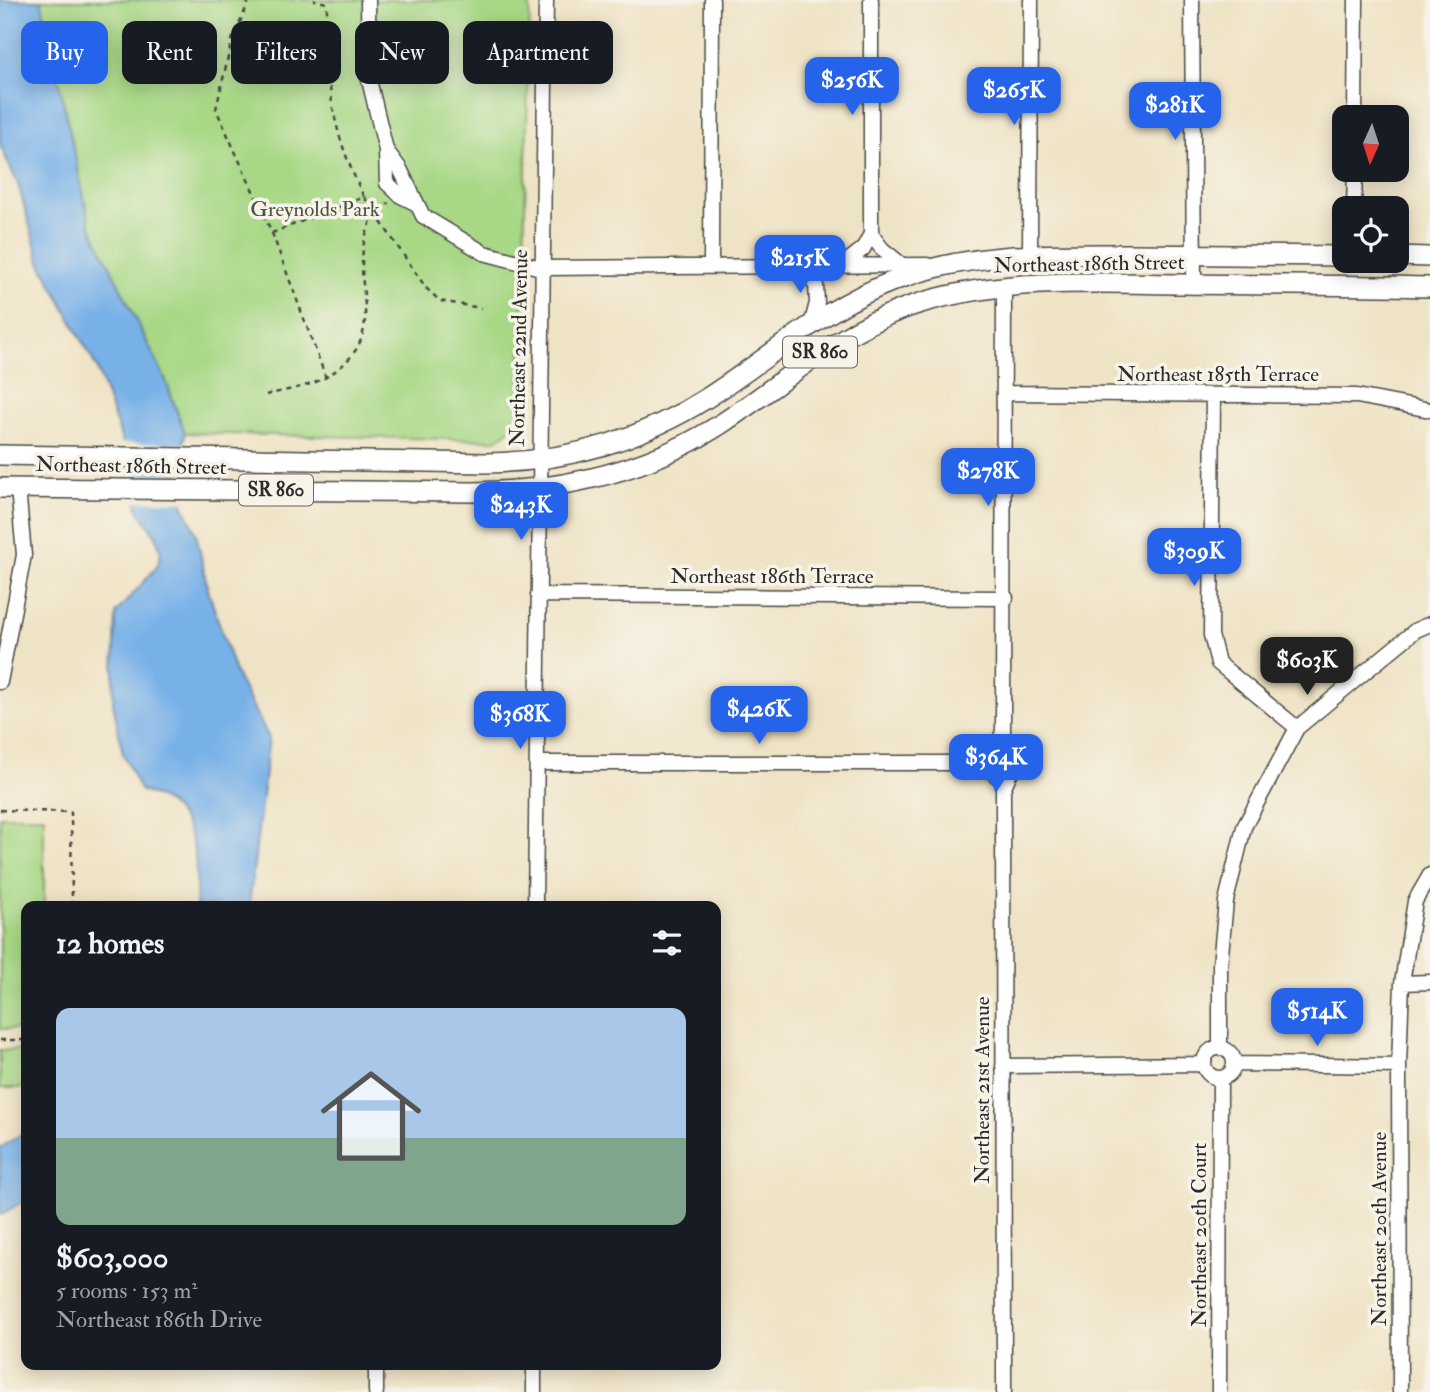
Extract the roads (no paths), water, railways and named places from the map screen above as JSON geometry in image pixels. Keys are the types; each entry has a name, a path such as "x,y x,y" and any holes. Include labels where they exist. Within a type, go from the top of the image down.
{"main road":[{"name":"Northeast 186th Street","path":"2,452 114,458 486,463 539,460 610,444 671,418 709,397 812,321 895,281 946,265 1030,255 1067,254 1332,256"},
{"path":"1004,286 1027,270 1067,254"},
{"path":"1409,256 1430,257"},
{"name":"Northeast 186th Street","path":"9,488 539,490 615,473 690,442 745,408 822,350 874,321 946,296 1004,286 1194,284 1430,287"},
{"path":"252,460 252,490"}],"street":[{"path":"368,0 369,80 386,150 387,183 401,196 417,204 423,216 484,253 541,268 946,265"},
{"name":"Northeast 22nd Avenue","path":"535,901 546,0"},
{"path":"711,265 712,0"},
{"path":"841,265 863,249 871,234 871,0"},
{"path":"1030,255 1031,0"},
{"path":"1192,0 1194,284"},
{"path":"1355,105 1356,0"},
{"path":"871,234 882,249 902,265"},
{"path":"796,265 816,285 817,303 812,321"},
{"path":"1004,286 1006,598 1003,731 1011,766"},
{"name":"Northeast 185th Terrace","path":"1005,393 1357,396 1430,410"},
{"path":"1213,395 1212,635 1218,663 1297,728"},
{"path":"0,682 24,555 9,488"},
{"name":"Northeast 186th Terrace","path":"538,595 1006,598"},
{"path":"1220,1048 1220,965 1226,901 1244,827 1297,728 1416,630 1430,624"},
{"path":"991,765 1003,731"},
{"path":"538,763 991,765 1001,755 1011,766"},
{"path":"991,765 1001,777 1011,766"},
{"name":"Northeast 21st Avenue","path":"991,765 1003,789"},
{"name":"Northeast 21st Avenue","path":"1003,1392 1003,789 1011,766"},
{"name":"Northeast 20th Avenue","path":"1401,1392 1399,1066 1402,983 1415,901 1430,875"},
{"path":"1402,983 1430,982"},
{"path":"1220,1048 1229,1052 1234,1064 1231,1072 1220,1078 1211,1076 1205,1064 1207,1055 1220,1048"},
{"path":"1003,1066 1205,1064"},
{"path":"1234,1064 1399,1066"},
{"name":"Northeast 20th Court","path":"1219,1392 1220,1078"},
{"path":"376,1370 376,1392"},
{"path":"534,1370 534,1392"}],"water":[{"path":"0,0 41,0 46,21 21,21 21,84 59,84 90,225 165,379 185,433 178,476 183,504 196,533 208,590 235,672 269,738 250,901 196,901 196,865 186,826 169,804 140,790 123,754 113,703 116,613 157,567 161,553 156,536 138,510 133,472 97,368 40,262 18,184 0,145"},
{"path":"21,1134 21,1203 0,1215 0,1148"}],"park label":[{"name":"Greynolds Park","path":"315,209"}]}
